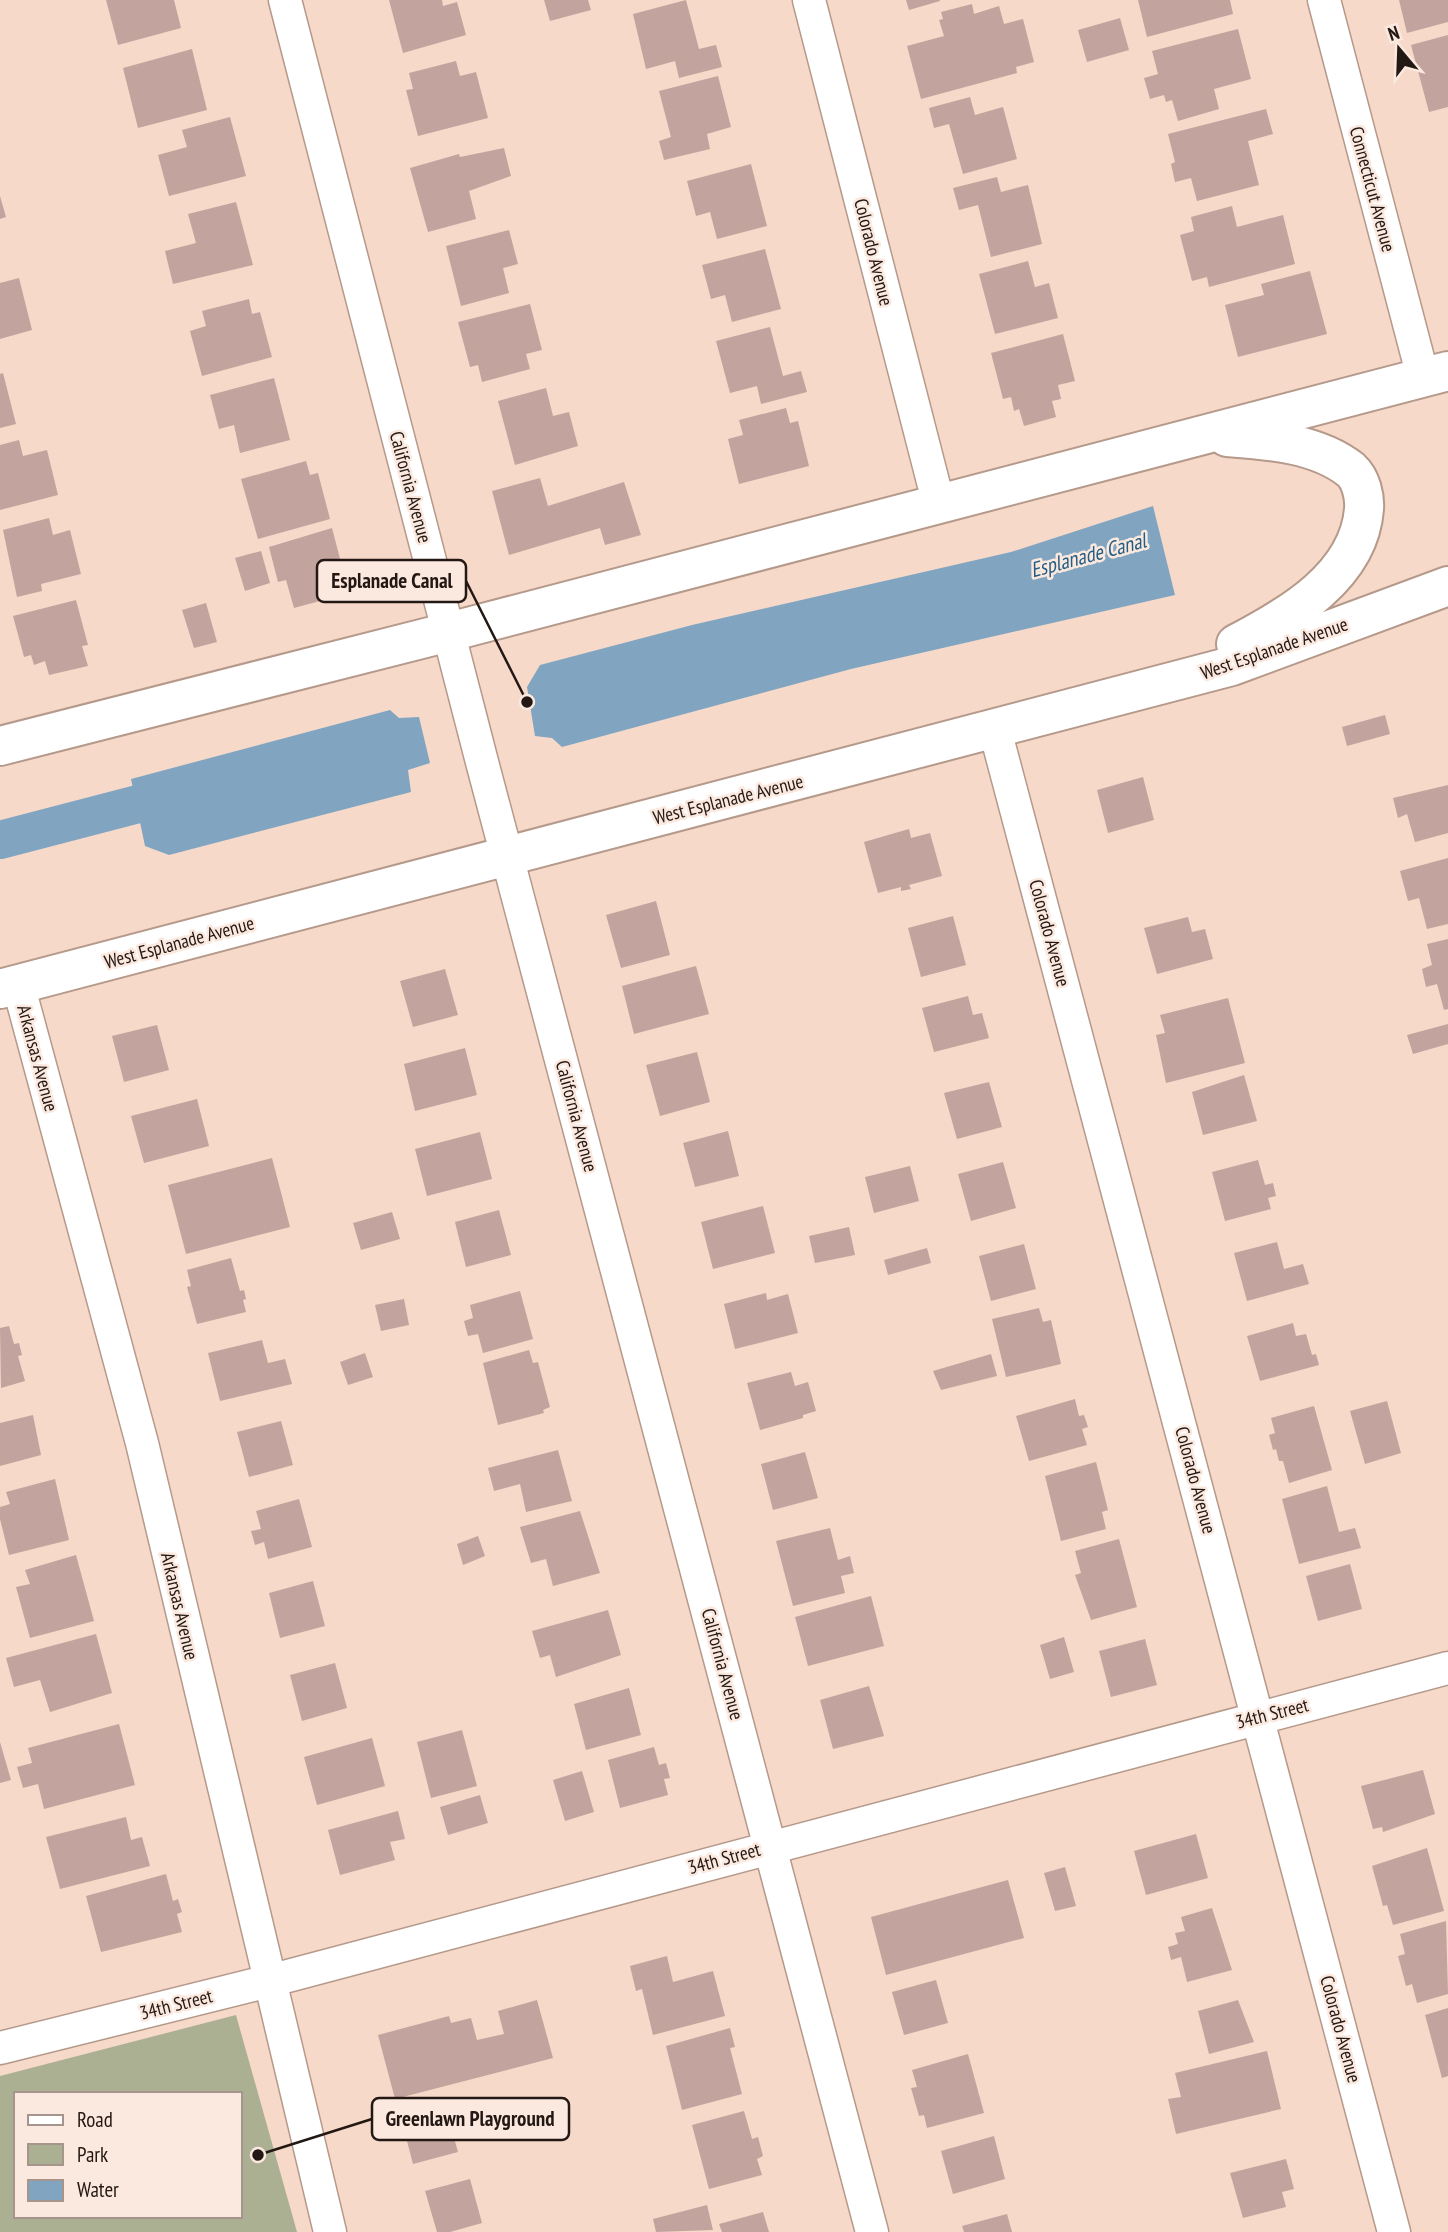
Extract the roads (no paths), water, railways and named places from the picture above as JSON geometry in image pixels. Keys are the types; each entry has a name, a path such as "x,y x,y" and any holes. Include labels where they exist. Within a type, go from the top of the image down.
{"main road":[{"path":"0,746 939,505 1435,374"},
{"path":"1150,688 1272,625 1324,586 1351,555 1363,523 1365,497 1353,472 1330,458 1301,446 1203,435"},
{"name":"West Esplanade Avenue","path":"9,986 1232,666 1448,586"}],"street":[{"name":"California Avenue","path":"285,0 449,632 872,2232"},
{"name":"Colorado Avenue","path":"809,0 939,505"},
{"name":"Connecticut Avenue","path":"1324,0 1435,374"},
{"name":"Colorado Avenue","path":"995,730 1394,2232"},
{"name":"Arkansas Avenue","path":"9,986 142,1443 330,2232"},
{"name":"34th Street","path":"0,2048 269,1981 1259,1716 1448,1668"}],"water":[{"path":"1153,506 1175,595 851,669 562,747 552,738 535,736 527,687 540,665 692,625 1011,552"},
{"path":"390,710 399,718 419,717 430,763 408,770 411,792 169,855 145,846 131,779"}],"waterway":[{"name":"Esplanade Canal","path":"0,840 188,791"}],"place":[{"name":"Esplanade Canal","path":"527,702"},
{"name":"Greenlawn Playground","path":"258,2155"}]}
